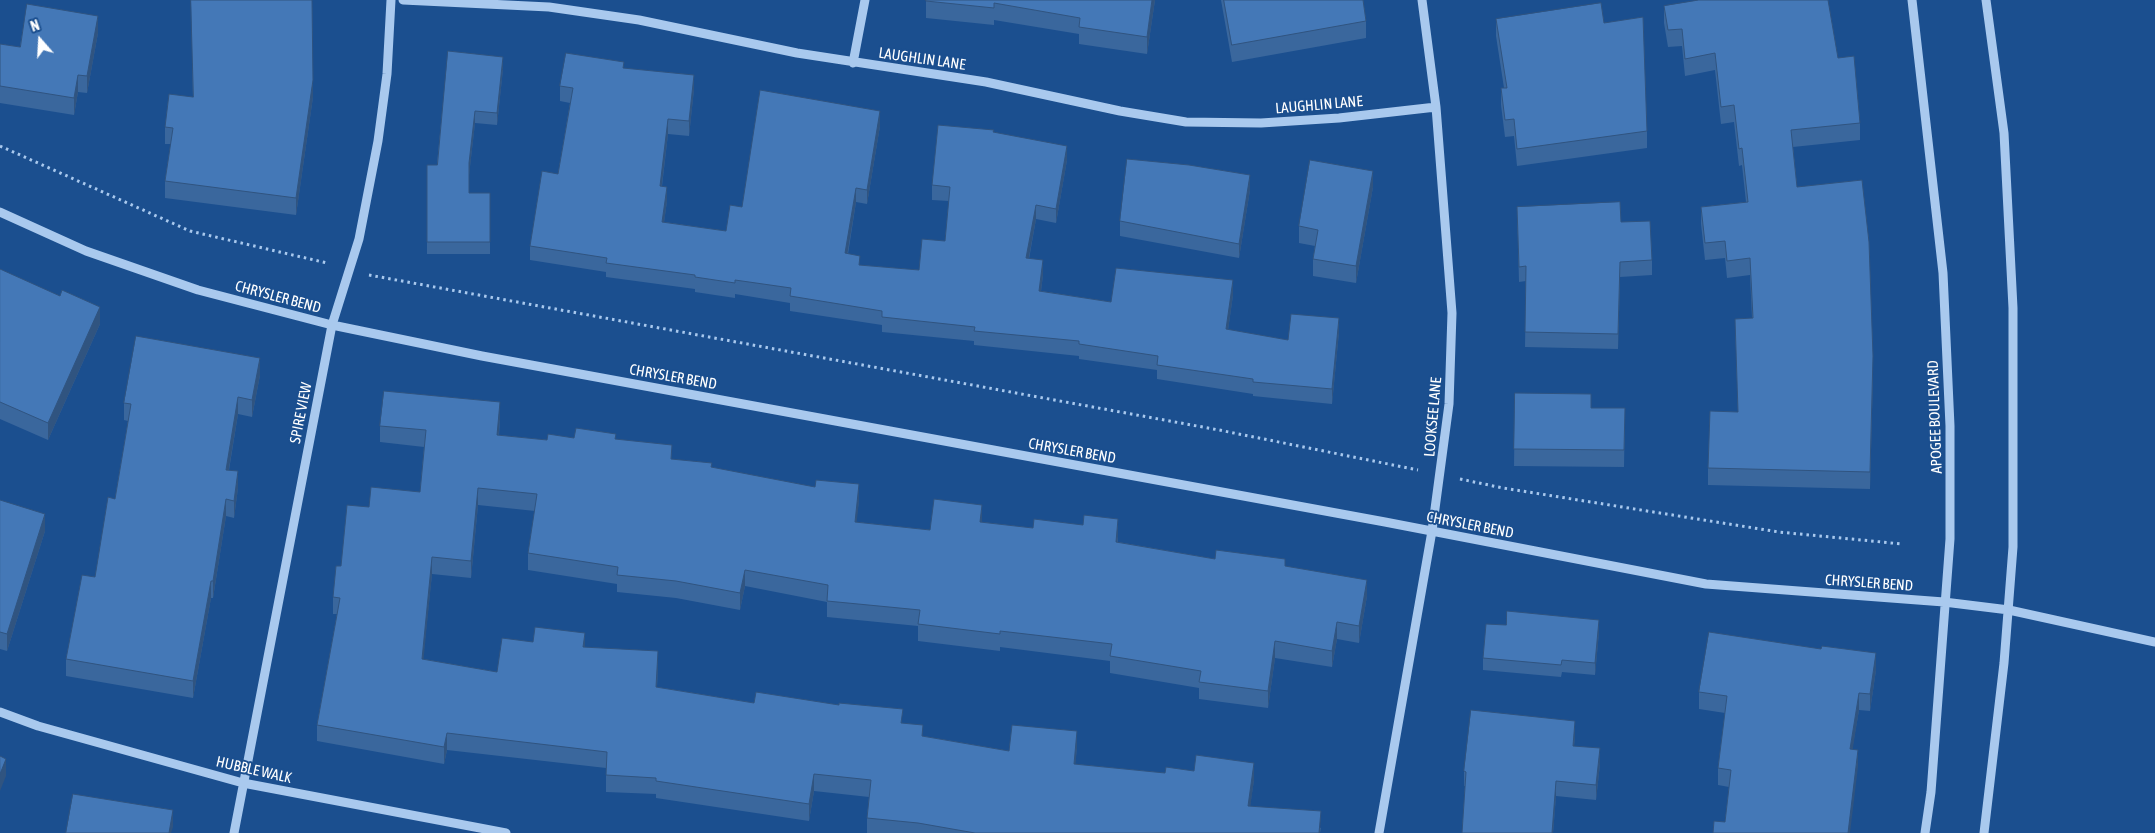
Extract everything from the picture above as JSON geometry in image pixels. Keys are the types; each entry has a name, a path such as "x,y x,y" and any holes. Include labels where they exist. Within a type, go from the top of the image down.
{"street":[{"name":"SPIRE VIEW","path":"234,833 332,325 359,239 378,141 387,74 391,0"},
{"name":"LAUGHLIN LANE","path":"403,0 549,7 639,20 852,63 986,82 1120,111 1186,122 1261,123 1339,118 1436,107"},
{"path":"852,63 865,0"},
{"name":"LOOKSEE LANE","path":"1379,833 1432,531 1449,404 1452,313 1436,107 1422,0"},
{"name":"APOGEE BOULEVARD","path":"1912,0 1944,273 1951,487 1950,539 1931,792 1925,833"},
{"path":"1984,833 2009,610 2013,546 2014,308 2004,134 1986,0"},
{"name":"CHRYSLER BEND","path":"0,212 86,251 198,290 332,325 482,356 1432,531 1706,584 1944,602 2009,610 2155,642"},
{"name":"HUBBLE WALK","path":"0,712 38,726 243,783 506,833"}],"path":[{"path":"0,146 190,231 320,261"},
{"path":"374,276 1218,430 1414,470"},
{"path":"1471,481 1503,488 1779,532 1902,544"}],"building":[{"path":"191,0 312,0 313,80 296,198 165,181 173,128 165,127 169,94 193,97"},
{"path":"926,0 1152,0 1147,37 1079,27 1080,18 994,3 994,8"},
{"path":"1224,0 1363,0 1366,21 1232,45"},
{"path":"1699,0 1828,0 1838,58 1854,56 1860,123 1791,130 1797,187 1862,180 1869,242 1873,356 1870,472 1708,468 1710,411 1738,412 1735,319 1753,318 1750,258 1727,261 1725,241 1705,243 1701,207 1748,202 1742,148 1739,149 1734,105 1721,107 1715,53 1685,59 1682,29 1668,30 1664,6"},
{"path":"1601,3 1604,23 1643,17 1647,131 1517,149 1514,119 1505,120 1501,88 1507,88 1496,19"},
{"path":"27,4 98,16 87,76 78,75 74,98 0,86 0,44 20,47"},
{"path":"448,51 503,57 497,113 475,111 469,163 469,193 490,193 490,242 427,242 427,165 437,165"},
{"path":"566,53 624,62 623,68 694,75 689,121 668,119 660,186 667,187 662,222 726,231 730,205 742,207 760,90 880,111 867,190 856,188 845,253 860,256 859,265 919,270 922,239 945,241 950,187 932,185 938,125 994,130 993,132 1067,146 1056,209 1036,205 1026,258 1043,260 1039,291 1111,302 1116,268 1233,280 1226,329 1288,340 1291,314 1339,318 1332,389 1253,382 1253,379 1157,365 1158,356 1079,344 1079,341 974,331 975,327 882,317 882,311 790,296 791,288 735,280 735,283 695,277 695,275 606,263 607,258 530,246 542,171 558,174 573,88 560,86"},
{"path":"1127,159 1189,165 1250,175 1239,244 1120,221"},
{"path":"1310,160 1373,171 1356,266 1313,259 1318,230 1299,226"},
{"path":"1620,202 1621,222 1650,221 1652,260 1620,262 1618,334 1525,332 1526,266 1519,267 1517,207"},
{"path":"0,269 60,296 62,290 100,307 48,423 0,402"},
{"path":"136,336 260,358 252,400 238,397 226,470 238,471 234,501 226,499 213,581 211,581 193,681 66,659 82,575 95,577 108,497 115,499 131,404 124,403"},
{"path":"384,391 500,402 497,435 547,440 548,434 574,438 576,428 616,434 615,439 672,445 671,459 712,463 711,467 815,487 816,480 859,484 855,522 930,530 934,499 982,505 980,522 1033,528 1034,519 1083,525 1084,515 1118,519 1116,542 1215,559 1216,550 1285,559 1285,566 1367,580 1359,626 1337,622 1332,651 1275,641 1268,691 1199,682 1201,671 1110,656 1112,644 1000,631 1000,634 918,624 920,610 827,601 828,585 745,570 740,593 676,581 617,575 618,567 528,553 537,494 478,488 471,561 432,557 422,659 497,672 502,638 533,642 535,627 585,633 583,647 658,651 656,687 754,703 756,692 839,705 839,703 903,709 901,723 923,725 922,736 1009,751 1012,725 1077,731 1074,764 1165,773 1166,767 1194,771 1196,755 1254,763 1248,806 1321,811 1319,833 975,833 918,823 867,818 871,780 814,774 809,804 656,781 656,778 606,775 607,752 447,733 444,747 317,725 340,598 333,597 336,566 341,566 347,505 369,507 371,487 420,492 426,430 380,426"},
{"path":"1515,393 1591,394 1591,408 1625,408 1624,450 1514,449"},
{"path":"0,500 45,514 7,634 0,632"},
{"path":"1507,611 1599,620 1595,663 1562,660 1561,665 1483,658 1486,624 1506,625"},
{"path":"1709,632 1821,649 1822,646 1876,653 1870,694 1859,693 1850,749 1858,750 1848,833 1713,833 1714,821 1725,822 1731,770 1718,768 1727,696 1699,692"},
{"path":"1471,710 1575,721 1573,746 1600,748 1596,785 1556,781 1552,833 1462,833 1466,772 1464,771"},
{"path":"0,756 6,759 0,774"},
{"path":"73,794 173,810 169,833 66,833"}]}
